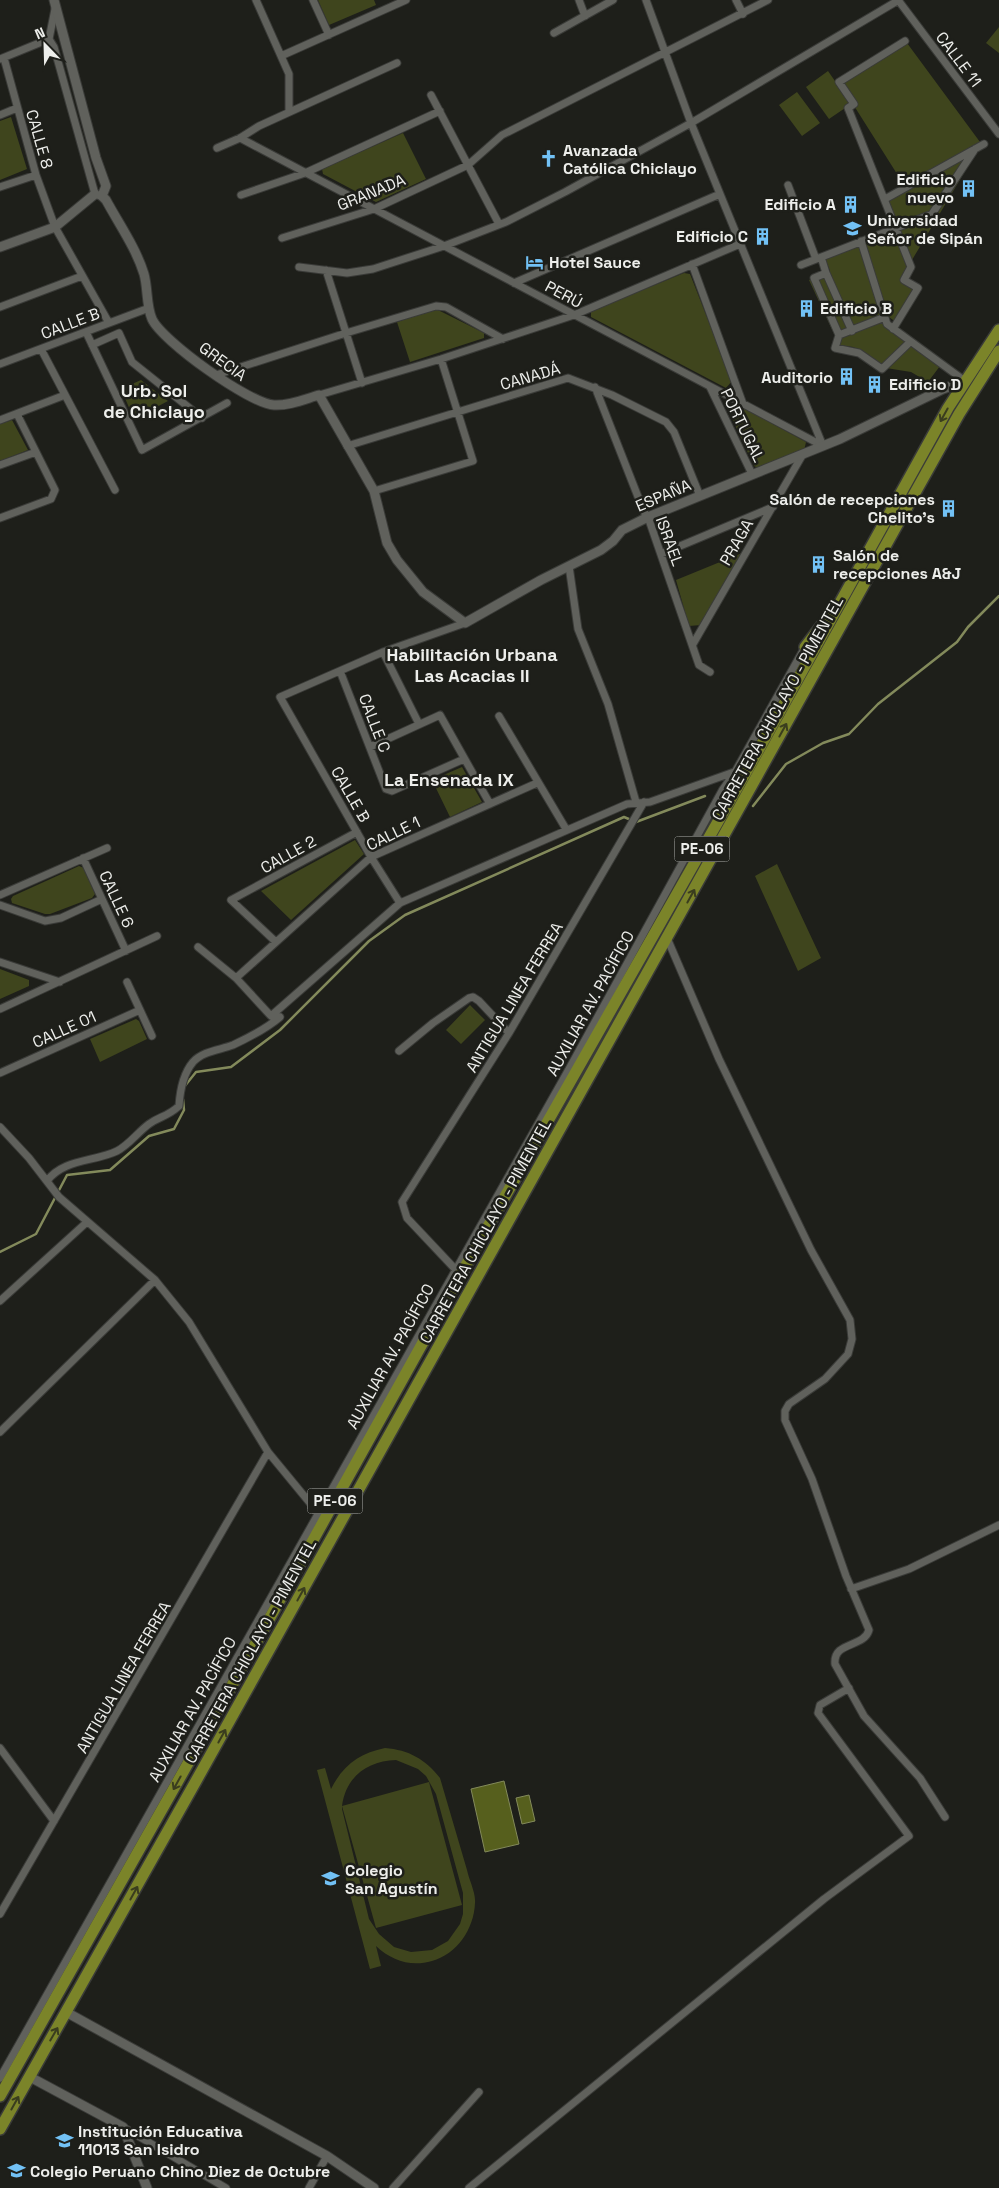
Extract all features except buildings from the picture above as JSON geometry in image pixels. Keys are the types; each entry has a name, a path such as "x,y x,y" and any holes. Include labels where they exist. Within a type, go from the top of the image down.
{"main road":[{"name":"CARRETERA CHICLAYO - PIMENTEL","path":"1,2087 15,2070 252,1650 321,1516 458,1272 749,767 948,408 999,330"},
{"name":"CARRETERA CHICLAYO - PIMENTEL","path":"0,2129 959,414 999,351"},
{"path":"805,647 852,583"},
{"path":"655,932 658,937 667,938"},
{"path":"252,1650 259,1649 266,1656"},
{"path":"15,2070 19,2075 30,2076"}],"street":[{"path":"256,0 289,74 289,112"},
{"path":"313,0 329,35"},
{"path":"385,0 389,9"},
{"path":"281,56 406,0"},
{"path":"579,0 585,16"},
{"path":"554,33 613,0"},
{"path":"646,0 691,123 823,446"},
{"path":"736,0 743,14"},
{"name":"GRANADA","path":"282,238 374,209 468,165 502,135 768,0"},
{"path":"299,268 347,273 374,269 444,246 499,224 565,192 691,123 899,0"},
{"name":"CALLE 11","path":"899,0 999,134"},
{"path":"55,4 49,39 54,46 98,195"},
{"path":"0,247 55,227 98,195 106,186 96,158 55,4"},
{"path":"2,59 49,39"},
{"path":"894,328 918,288 904,280 911,267 848,108 854,104 839,82 905,40"},
{"name":"CALLE 8","path":"2,59 36,175 55,227 109,323"},
{"path":"217,148 240,138 259,126 396,63"},
{"path":"431,94 499,224"},
{"path":"0,115 17,108"},
{"path":"241,195 305,173 440,111"},
{"name":"PERÚ","path":"240,138 823,446"},
{"path":"885,199 984,144"},
{"path":"801,265 932,214 975,149"},
{"path":"0,187 36,175"},
{"path":"788,185 818,258 852,331"},
{"path":"514,283 720,194"},
{"name":"GRECIA","path":"98,195 106,200 137,257 144,275 152,318 159,330 170,341 240,392 264,404 283,404 319,395"},
{"path":"861,242 887,324 965,381"},
{"path":"465,623 423,592 397,560 387,543 374,491 319,395 441,359 574,314 740,244"},
{"path":"692,264 743,404"},
{"path":"326,270 362,383"},
{"path":"826,273 814,278 839,335 835,348 859,352 882,369 910,342"},
{"path":"0,307 82,276"},
{"path":"829,311 841,305"},
{"path":"216,374 346,332 436,306 446,307 503,339"},
{"name":"CALLE B","path":"0,364 149,308"},
{"path":"839,335 885,317"},
{"path":"86,332 142,450 227,403"},
{"path":"92,345 119,333 132,362 202,418"},
{"path":"41,349 115,490"},
{"path":"374,491 473,461 441,359"},
{"name":"CANADÁ","path":"347,446 568,378 595,387 666,422 674,432 700,496"},
{"name":"ESPAÑA","path":"280,697 383,652 465,623 601,550 613,541 622,530 648,517 823,446 943,389 965,381"},
{"name":"ISRAEL","path":"595,387 644,512 648,517 699,665 710,672"},
{"name":"PORTUGAL","path":"710,387 752,474"},
{"path":"0,420 65,395"},
{"path":"0,518 45,501 54,494 55,490 16,414"},
{"path":"0,465 36,452"},
{"name":"PRAGA","path":"693,644 804,454"},
{"path":"661,554 773,507"},
{"path":"569,566 578,629 608,704 640,802"},
{"name":"AUXILIAR AV. PACÍFICO","path":"458,1272 722,790 735,772 805,647"},
{"path":"383,652 419,724"},
{"name":"CALLE C","path":"340,671 386,789 389,791 464,759"},
{"name":"CALLE B","path":"280,697 371,857 400,903"},
{"path":"370,747 440,715 490,804"},
{"path":"499,716 537,784 566,829"},
{"path":"198,947 236,978 271,1016 400,903 566,829 640,802 749,767"},
{"name":"CALLE 1","path":"236,978 371,857 537,784"},
{"name":"ANTIGUA LINEA FERREA","path":"458,1272 407,1218 402,1202 510,1033 640,802"},
{"name":"CALLE 2","path":"276,942 231,900 357,832"},
{"path":"0,896 107,848"},
{"name":"CALLE 6","path":"83,858 126,951"},
{"path":"0,905 45,920 61,918 102,899"},
{"path":"0,1009 157,936"},
{"path":"667,938 728,1076 811,1250 850,1320 852,1340 848,1354 821,1383 789,1404 784,1416 812,1479 851,1589 869,1630 866,1636 836,1654 835,1664 870,1724 908,1763 929,1790 945,1817"},
{"path":"0,962 60,982"},
{"path":"127,982 152,1036"},
{"path":"399,1051 433,1023 468,998 473,997 479,1000 510,1033"},
{"name":"CALLE 01","path":"0,1073 140,1010"},
{"path":"49,1184 51,1174 65,1167 107,1156 120,1150 150,1123 163,1118 179,1106 180,1090 194,1060 204,1054 232,1045 256,1034 280,1017"},
{"path":"0,1128 29,1158 59,1197 155,1280 189,1322 268,1452 321,1516"},
{"path":"0,1301 88,1222"},
{"path":"0,1432 155,1280"},
{"name":"ANTIGUA LINEA FERREA","path":"0,1914 268,1452"},
{"name":"AUXILIAR AV. PACÍFICO","path":"1,2087 321,1516"},
{"path":"851,1589 909,1569 999,1525"},
{"path":"469,2188 808,1912 909,1836 818,1713 820,1705 849,1688"},
{"path":"0,1748 54,1821"},
{"path":"66,2012 327,2156 374,2188"},
{"path":"30,2076 123,2127 226,2188"},
{"path":"393,2188 479,2092"},
{"path":"123,2127 147,2188"},
{"path":"309,2188 327,2156"}],"shaded area":[{"path":"318,0 374,0 376,5 329,25"},
{"path":"999,27 999,53 986,43"},
{"path":"907,43 980,142 904,185 839,82"},
{"path":"828,71 851,104 829,119 806,87"},
{"path":"797,92 820,123 802,136 779,105"},
{"path":"11,117 27,169 0,180 0,121"},
{"path":"403,133 426,179 376,202 323,174 322,169"},
{"path":"966,156 973,158 900,280 915,289 896,322 886,315 835,336 809,280 830,271 825,258 900,230 888,199"},
{"path":"684,273 690,274 732,381 726,388 591,317 591,311"},
{"path":"436,309 484,333 484,338 410,362 397,322"},
{"path":"886,318 943,362 928,382 911,372 886,368 866,353 853,347 838,345 836,340"},
{"path":"141,380 168,401 134,419 121,389"},
{"path":"738,405 806,442 804,451 758,468 754,466 730,414"},
{"path":"12,420 28,450 0,461 0,424"},
{"path":"742,553 701,625 689,626 676,580"},
{"path":"462,767 482,802 450,817 432,780"},
{"path":"355,840 364,854 291,920 261,891"},
{"path":"777,864 821,958 798,971 755,876"},
{"path":"79,866 84,868 95,894 92,898 50,914 12,903 11,899 13,896"},
{"path":"0,969 29,980 29,986 0,999"},
{"path":"470,1005 485,1020 461,1044 446,1030"},
{"path":"136,1019 139,1021 147,1039 100,1062 90,1039"},
{"path":"385,1748 409,1753 422,1761 440,1778 475,1903 468,1931 449,1953 441,1958 424,1963 409,1963 389,1956 376,1946 381,1966 370,1969 317,1770 325,1768 331,1789 341,1773 353,1761 376,1750","holes":["396,1760 418,1769 426,1776 436,1794 463,1893 463,1914 460,1924 448,1941 432,1950 411,1952 394,1947 379,1934 369,1919 342,1809 344,1795 353,1779 360,1772 376,1763"]},
{"path":"504,1781 519,1844 485,1852 471,1789"},
{"path":"429,1782 462,1905 376,1928 342,1806"},
{"path":"529,1795 535,1821 522,1824 516,1798"}],"waterway":[{"path":"753,806 786,764 823,743 849,734 878,704 957,642 968,627 999,596"},
{"path":"184,1087 196,1072 231,1067 280,1030 369,941 405,915 624,817 636,822 705,796"},
{"path":"0,1252 36,1234 67,1175 110,1170 149,1136 174,1129 184,1110 183,1099"}],"place":[{"name":"Avanzada Católica Chiclayo","path":"549,159"},
{"name":"Edificio nuevo","path":"968,188"},
{"name":"Edificio A","path":"850,204"},
{"name":"Universidad Señor de Sipán","path":"853,229"},
{"name":"Edificio C","path":"762,236"},
{"name":"Hotel Sauce","path":"535,262"},
{"name":"Edificio B","path":"806,308"},
{"name":"Auditorio","path":"847,377"},
{"name":"Edificio D","path":"875,384"},
{"name":"Salón de recepciones Chelito's","path":"949,508"},
{"name":"Salón de recepciones A&J","path":"819,564"},
{"name":"Colegio San Agustín","path":"331,1879"},
{"name":"Institución Educativa 11013 San Isidro","path":"64,2140"},
{"name":"Colegio Peruano Chino Diez de Octubre","path":"16,2171"}],"district":[{"name":"Urb. Sol de Chiclayo","path":"154,401"},
{"name":"Habilitación Urbana Las Acacias II","path":"472,665"},
{"name":"La Ensenada IX","path":"449,780"}]}
